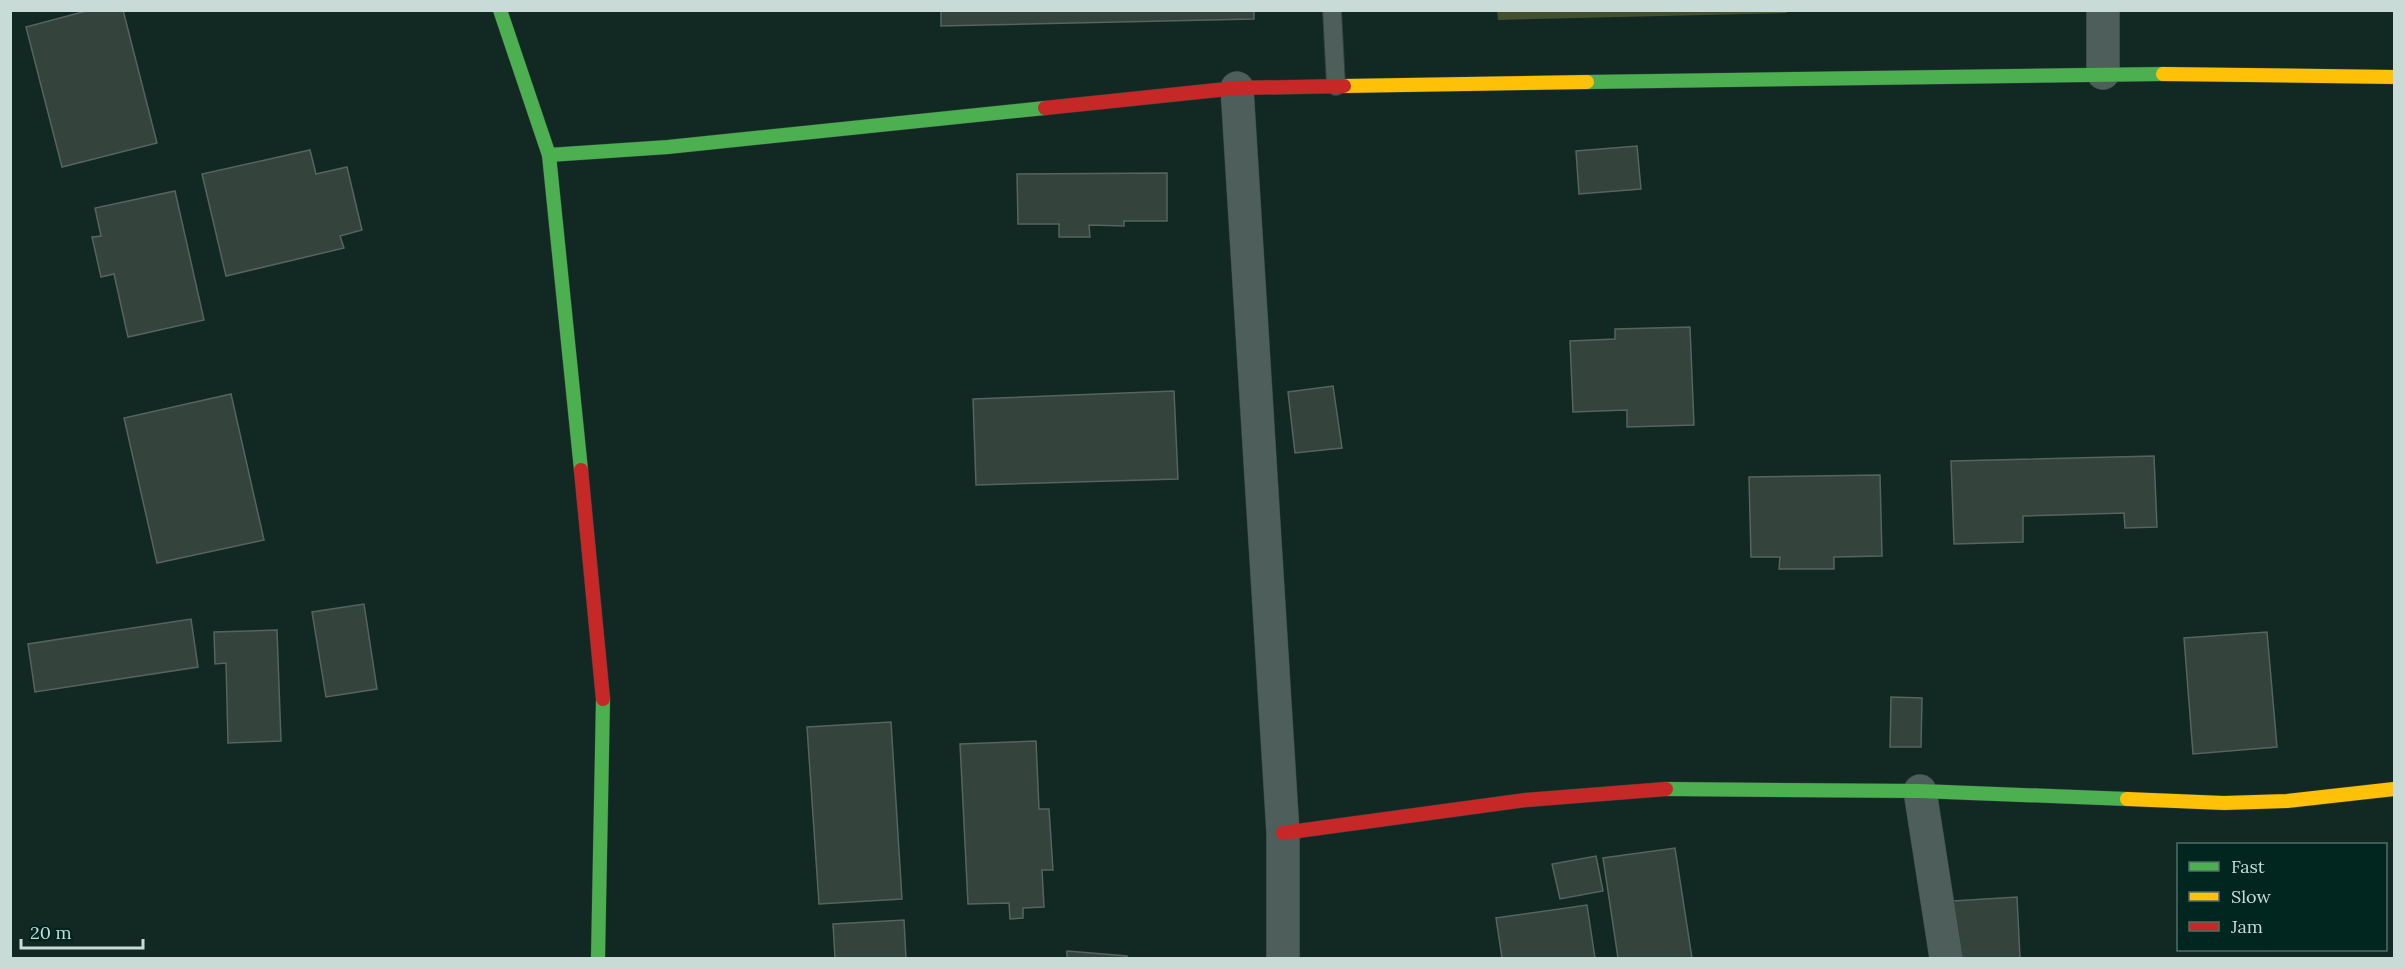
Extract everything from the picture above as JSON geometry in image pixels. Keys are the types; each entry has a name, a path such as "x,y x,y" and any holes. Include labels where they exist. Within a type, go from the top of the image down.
{"street":[{"path":"500,10 549,155 603,687 598,958"},
{"path":"2103,10 2103,73"},
{"path":"549,155 668,147 1238,88 2103,73 2394,76"},
{"path":"1238,88 1283,833 1283,958"},
{"path":"1283,833 1526,800 1659,789 1920,790 2224,803 2287,801 2394,789"},
{"path":"1920,790 1946,958"}],"lane":[{"path":"1332,10 1336,86"}],"green space":[{"path":"1787,10 1787,13 1498,20 1497,11"}],"building":[{"path":"90,10 123,10 157,143 62,167 26,27"},
{"path":"941,10 1254,10 1254,19 941,26"},
{"path":"1637,146 1641,189 1579,194 1576,151"},
{"path":"310,150 316,174 347,167 362,230 340,236 344,248 226,276 202,174"},
{"path":"1167,173 1167,221 1124,221 1124,226 1089,225 1090,237 1059,237 1059,224 1018,224 1017,174"},
{"path":"175,191 204,320 128,337 114,274 101,277 92,237 101,236 95,208"},
{"path":"1690,327 1694,425 1627,427 1627,410 1573,412 1570,341 1615,339 1615,329"},
{"path":"1333,386 1342,448 1295,453 1288,392"},
{"path":"1174,391 1178,479 976,485 973,399"},
{"path":"231,394 264,540 157,563 124,418"},
{"path":"2154,456 2157,527 2125,528 2124,513 2023,516 2023,542 1954,544 1951,461"},
{"path":"1880,475 1882,556 1834,557 1834,569 1779,569 1780,557 1751,557 1749,477"},
{"path":"364,604 377,689 326,697 312,612"},
{"path":"191,619 198,667 35,692 28,644"},
{"path":"277,630 281,741 228,743 226,663 215,664 214,632"},
{"path":"2267,632 2277,747 2193,754 2184,638"},
{"path":"1891,697 1922,698 1921,747 1890,747"},
{"path":"891,722 902,899 819,904 807,727"},
{"path":"1036,741 1039,809 1049,809 1053,870 1042,870 1044,907 1023,908 1023,918 1010,919 1009,903 968,904 960,744"},
{"path":"1675,848 1692,958 1618,958 1603,858"},
{"path":"1596,856 1603,891 1560,899 1552,864"},
{"path":"2017,897 2020,958 1957,958 1953,901"},
{"path":"1587,905 1595,958 1502,958 1496,918"},
{"path":"904,920 906,958 835,958 833,924"},
{"path":"1067,951 1127,956 1127,958 1067,958"}],"traffic: fast":[{"path":"500,10 549,155 581,470"},
{"path":"1587,82 2163,74"},
{"path":"549,155 668,147 1045,108"},
{"path":"598,958 603,699"},
{"path":"1666,789 1920,791 2127,799"}],"traffic: slow":[{"path":"2163,74 2394,77"},
{"path":"1344,86 1587,82"},
{"path":"2127,799 2224,803 2287,801 2394,789"}],"traffic: jam":[{"path":"1045,108 1237,88 1344,86"},
{"path":"581,470 603,699"},
{"path":"1283,833 1526,800 1666,789"}]}
